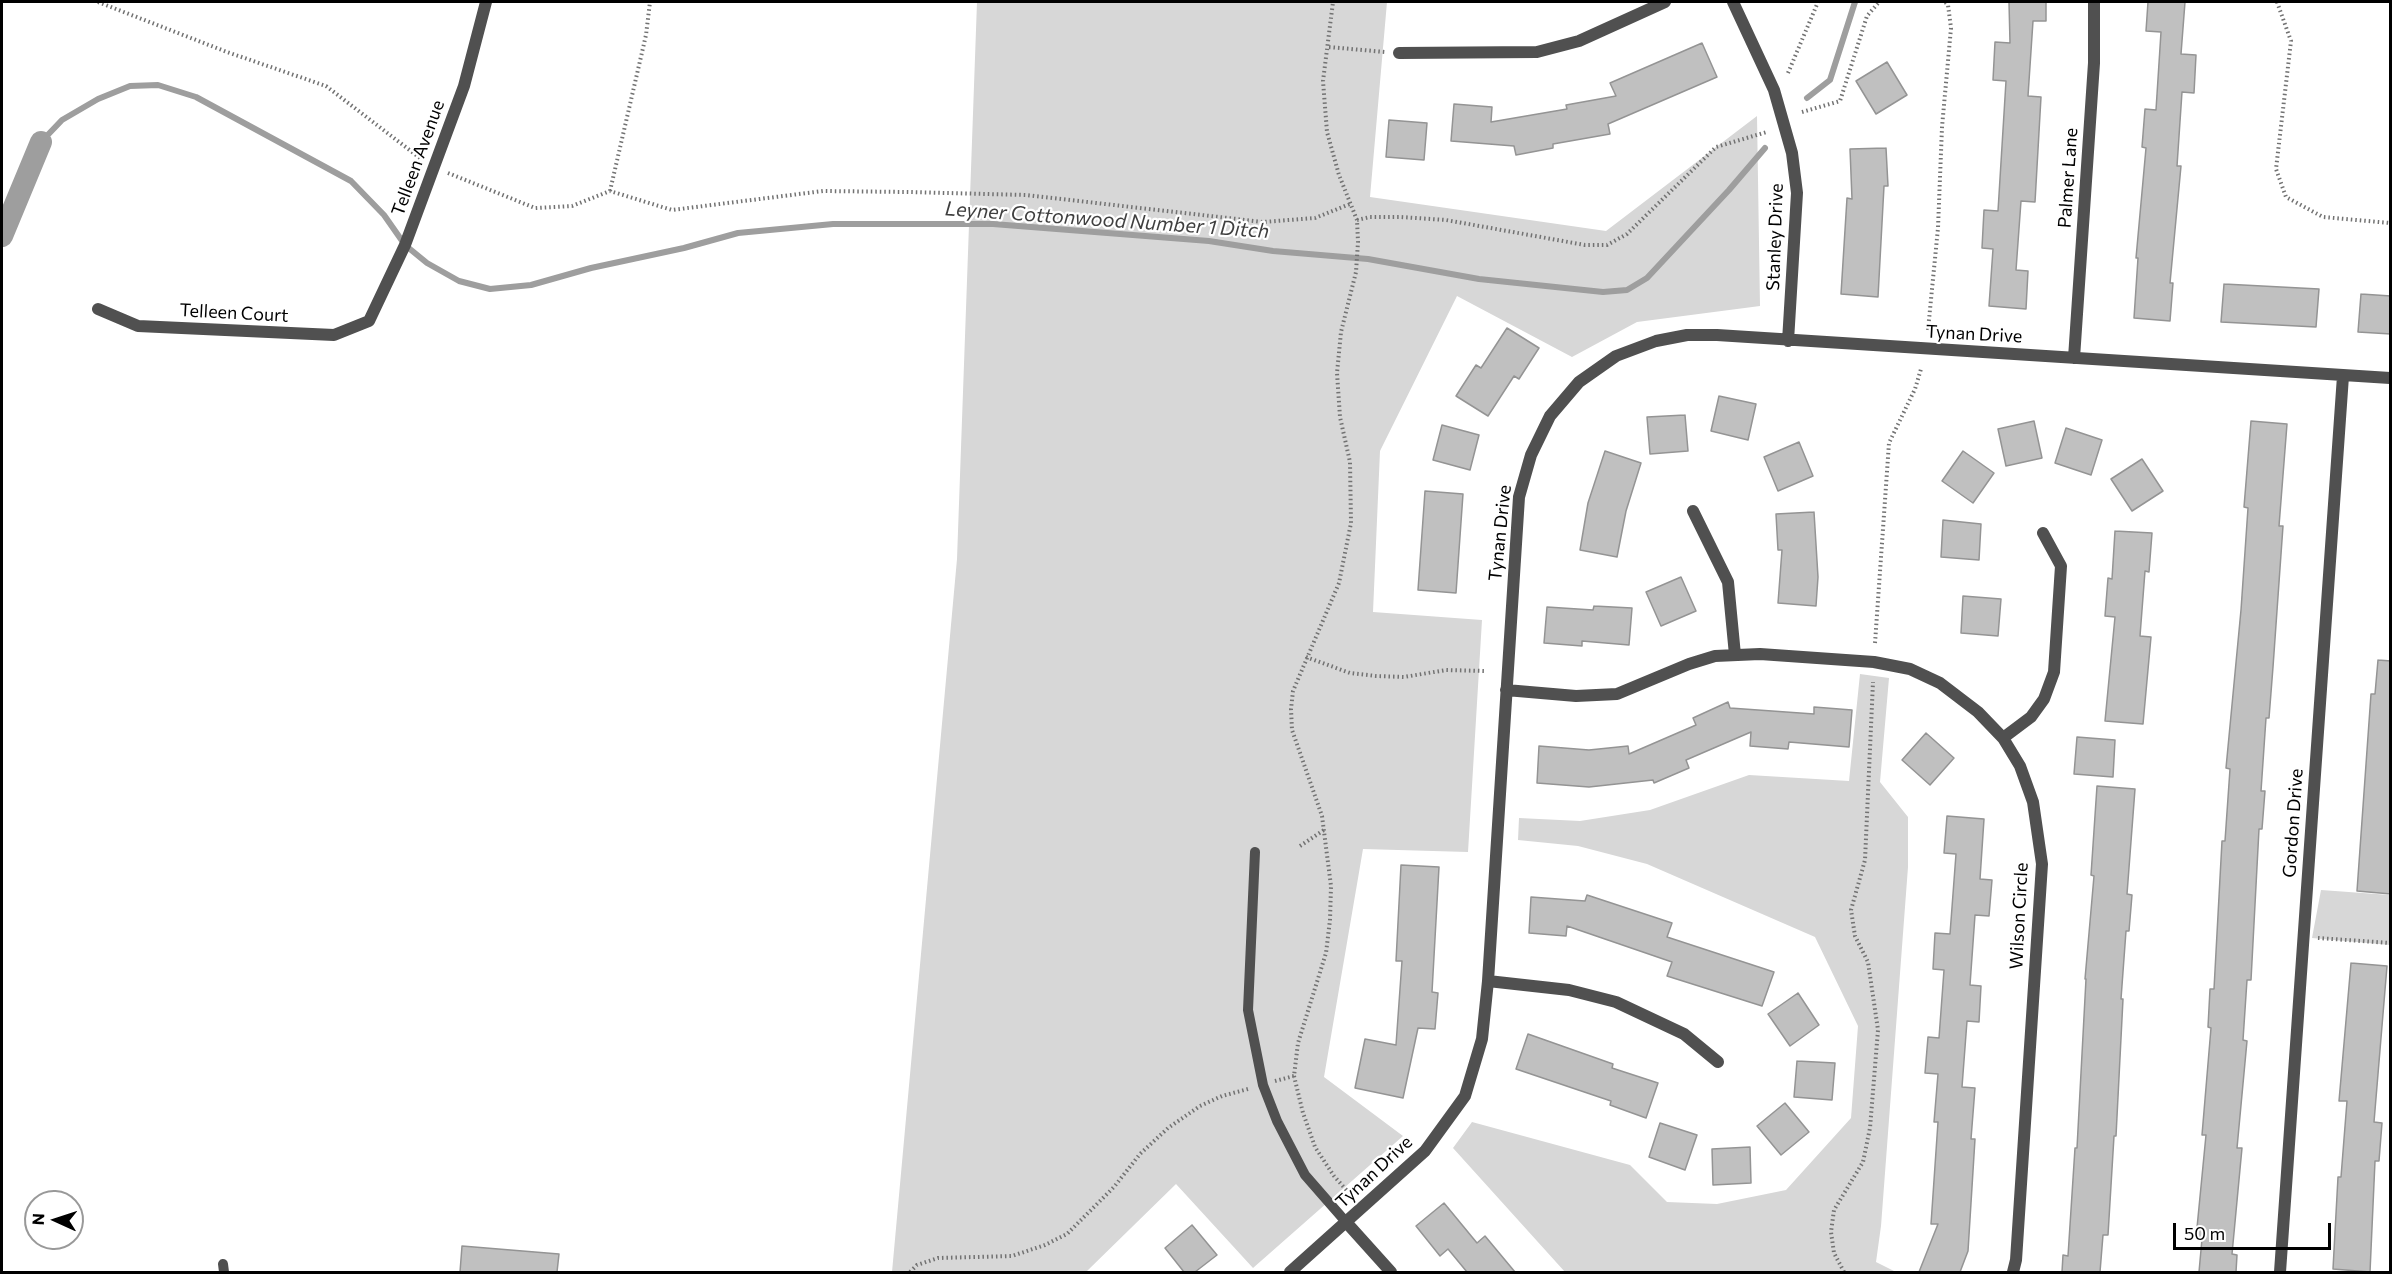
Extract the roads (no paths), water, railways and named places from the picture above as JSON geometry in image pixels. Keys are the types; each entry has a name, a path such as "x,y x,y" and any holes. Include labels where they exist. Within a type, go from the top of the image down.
{"street":[{"name":"Telleen Avenue","path":"369,321 405,245 464,86 486,2"},
{"path":"1399,53 1537,52 1579,41 1665,2"},
{"name":"Stanley Drive","path":"1733,2 1774,90 1792,153 1797,193 1788,340"},
{"name":"Palmer Lane","path":"2074,358 2094,63 2094,2"},
{"name":"Telleen Court","path":"98,309 138,326 322,335 334,335 369,321"},
{"name":"Tynan Drive","path":"1290,1272 1425,1151 1465,1096 1482,1039 1488,981 1519,497 1531,455 1550,417 1579,382 1616,356 1656,341 1687,335 1718,335 2391,378"},
{"name":"Gordon Drive","path":"2280,1272 2343,376"},
{"path":"1693,511 1728,582 1735,655"},
{"path":"2003,738 2031,717 2044,699 2054,672 2061,566 2043,533"},
{"name":"Wilson Circle","path":"1506,690 1576,696 1617,694 1689,664 1715,656 1760,654 1874,663 1910,669 1940,683 1978,712 2003,738 2020,766 2033,802 2042,864 2016,1260 2013,1272"},
{"path":"1488,981 1569,990 1616,1002 1684,1034 1718,1062"},
{"path":"1346,1222 1391,1272"}],"lane":[{"path":"1255,852 1248,1010 1263,1085 1276,1122 1305,1175 1346,1222"}],"waterway":[{"name":"Leyner Cottonwood Number 1 Ditch","path":"1807,98 1830,80 1855,2"},
{"name":"Leyner Cottonwood Number 1 Ditch","path":"41,142 62,120 98,99 130,86 158,85 196,97 351,181 384,215 405,245 427,263 459,281 490,289 531,285 591,268 684,248 738,233 833,224 993,224 1209,241 1273,251 1368,259 1479,279 1603,292 1627,290 1647,278 1765,148"},
{"path":"2,236 41,142"}]}
